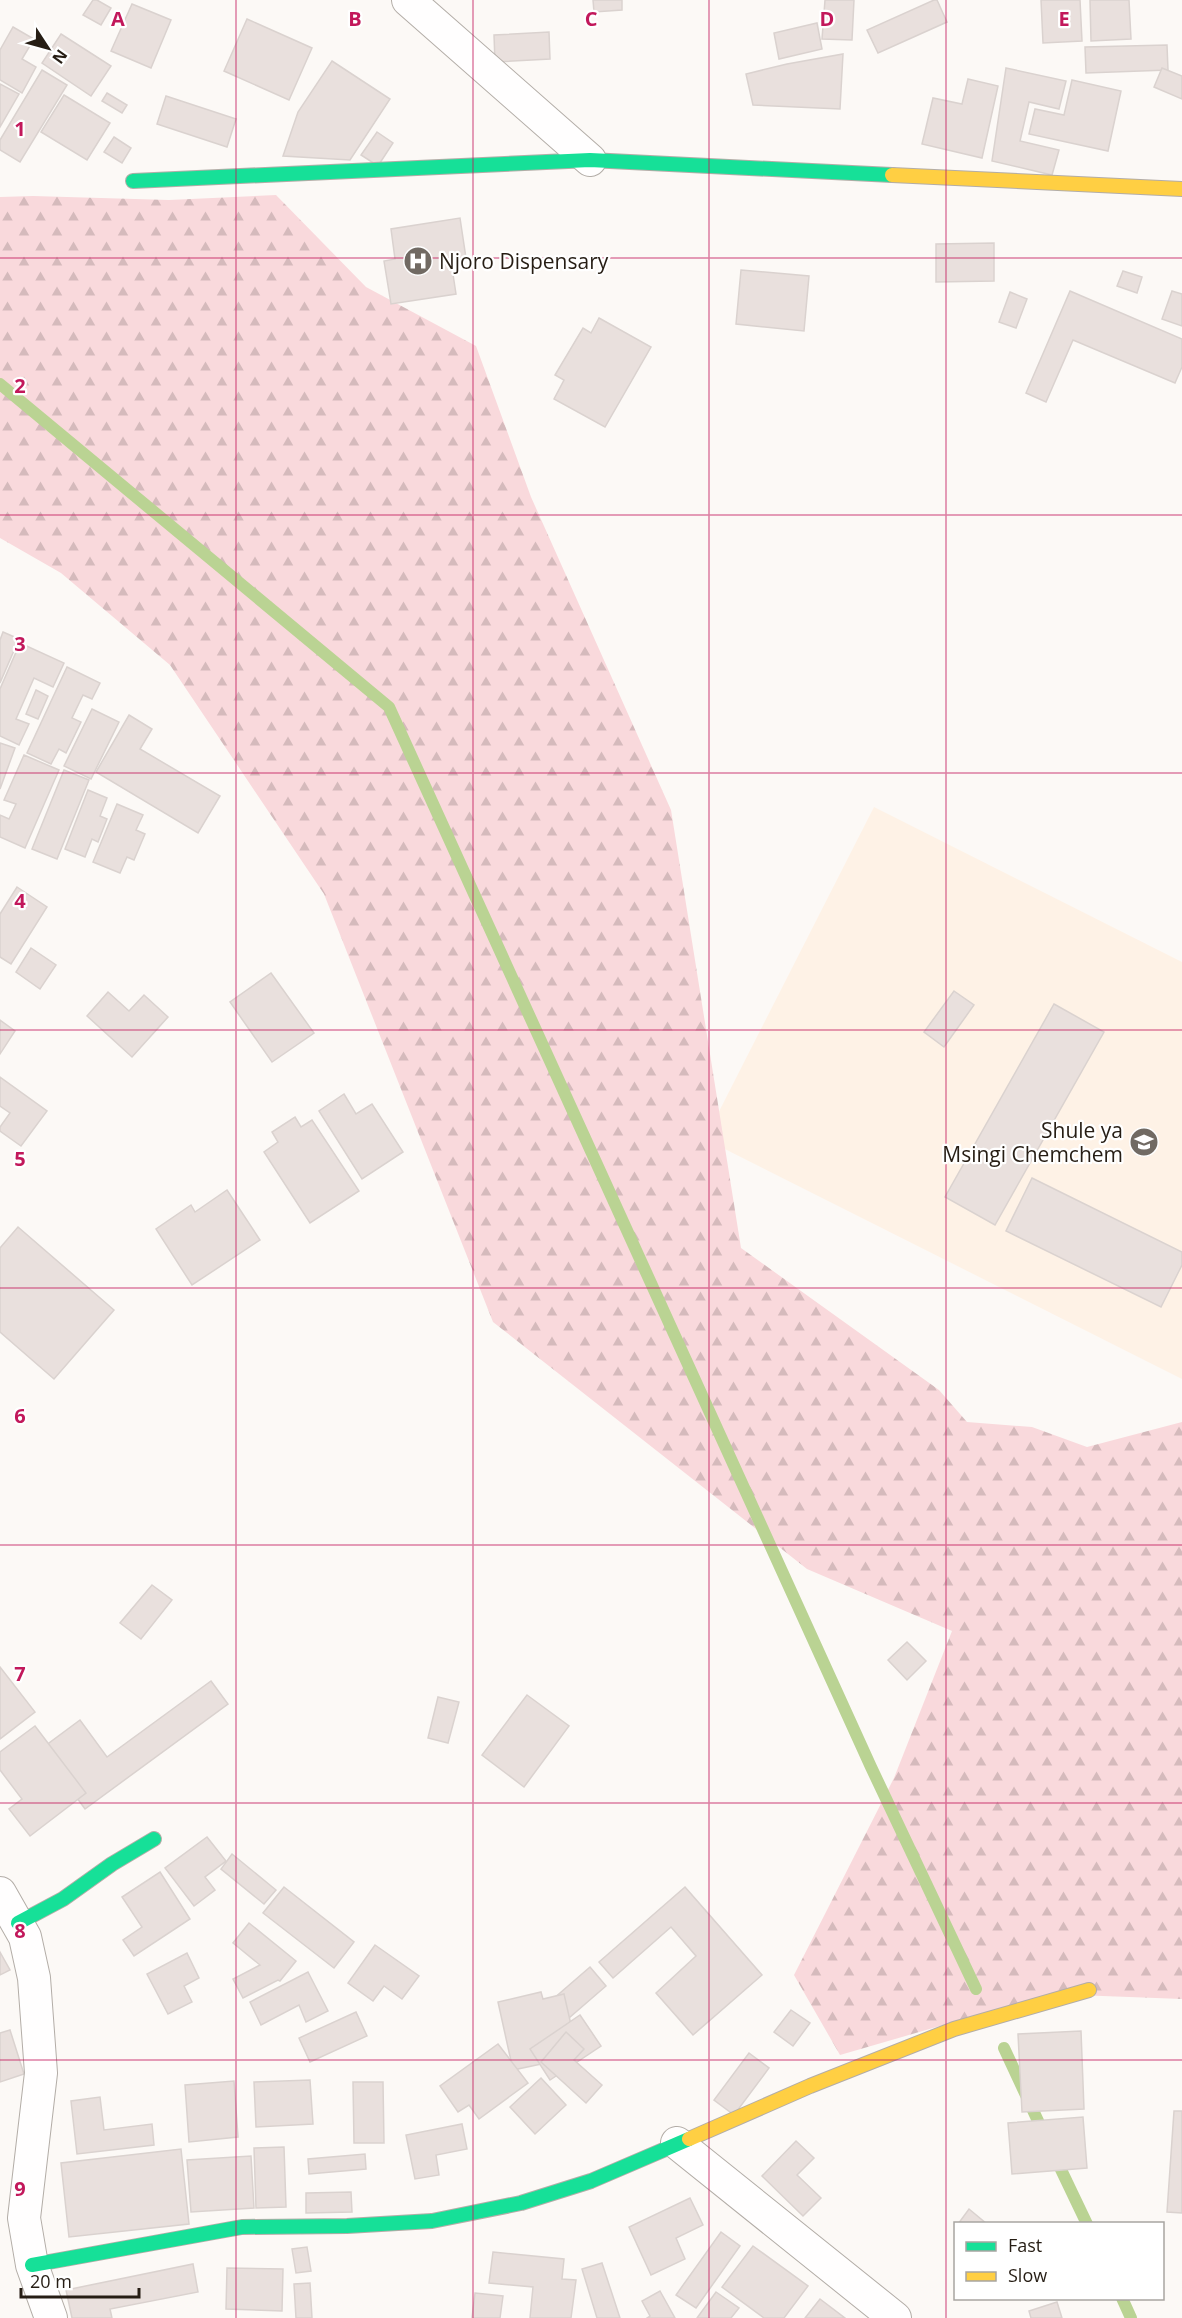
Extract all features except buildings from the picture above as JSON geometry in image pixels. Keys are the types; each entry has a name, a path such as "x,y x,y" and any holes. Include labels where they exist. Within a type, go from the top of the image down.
{"street":[{"path":"408,0 590,160"},
{"path":"133,181 590,160 1182,189"},
{"path":"18,1923 63,1899 112,1864 154,1839"},
{"path":"0,1893 26,1938 34,1978 41,2073 24,2218 32,2265 51,2318"},
{"path":"32,2265 242,2227 347,2226 432,2221 521,2203 591,2181 810,2086 954,2029 1089,1990"},
{"path":"677,2143 895,2318"}],"shaded area":[{"path":"874,807 1182,962 1182,1379 705,1139"}],"green space":[{"path":"276,195 366,287 476,346 531,497 671,810 741,1248 939,1390 967,1422 1032,1427 1087,1447 1182,1422 1182,1999 1050,1994 840,2055 794,1975 894,1778 952,1631 807,1569 493,1322 324,894 170,665 61,573 0,538 0,197 169,200"}],"waterway":[{"path":"0,384 389,707 871,1767 976,1989"},
{"path":"1004,2048 1045,2136"},
{"path":"1055,2157 1086,2222"},
{"path":"1123,2300 1131,2318"}],"traffic: fast":[{"path":"133,181 590,160 892,175"},
{"path":"18,1923 63,1899 112,1864 154,1839"},
{"path":"32,2265 242,2227 347,2226 432,2221 521,2203 591,2181 689,2139"}],"traffic: slow":[{"path":"892,175 1182,189"},
{"path":"689,2139 810,2086 954,2029 1089,1990"}],"place":[{"name":"Njoro Dispensary","path":"418,261"},
{"name":"Shule ya Msingi Chemchem","path":"1144,1142"}]}
